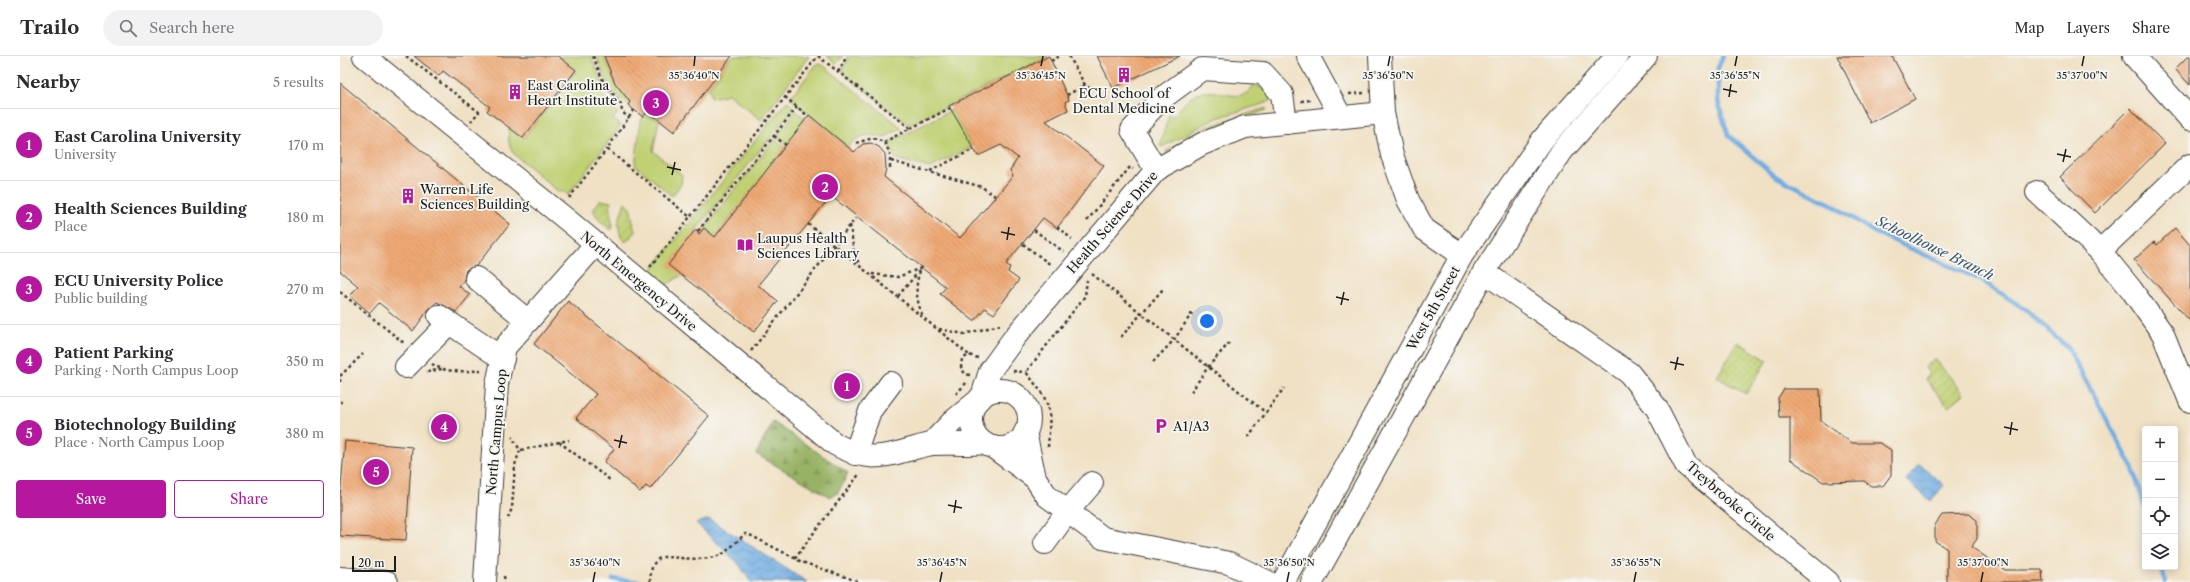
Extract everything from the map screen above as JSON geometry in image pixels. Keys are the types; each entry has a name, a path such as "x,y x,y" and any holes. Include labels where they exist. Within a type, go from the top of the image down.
{"street":[{"name":"North Emergency Drive","path":"364,56 596,244 835,444 862,461"},
{"path":"1308,56 1341,117"},
{"path":"1380,56 1383,113 1392,155 1408,200 1424,229 1462,255"},
{"name":"West 5th Street","path":"1283,582 1462,255 1543,139 1617,56"},
{"name":"West 5th Street","path":"1312,582 1484,272 1562,151 1646,56"},
{"path":"2134,56 2190,119"},
{"path":"1156,170 1132,130 1161,99 1202,69 1263,73 1282,94 1286,123"},
{"name":"Health Science Drive","path":"978,400 990,371 1008,346 1077,262 1156,170 1202,144 1245,127 1383,113"},
{"path":"2100,251 2190,165"},
{"path":"2037,192 2100,251 2131,289 2163,334 2190,401"},
{"name":"North Campus Loop","path":"495,581 497,384 505,347 596,244"},
{"name":"Treybrooke Circle","path":"1484,272 1629,373 1656,407 1686,465 1828,582"},
{"path":"476,278 528,321"},
{"path":"406,367 444,320 503,358"},
{"path":"896,387 870,411 862,461 885,457 931,444 960,446 988,445 1002,448 1012,445 1020,440 1028,424 1026,407 1015,395 1006,370 1008,346"},
{"path":"931,444 952,422 978,400 998,390 1015,395"},
{"path":"978,400 972,412 973,430 988,445 1035,478 1048,496 1103,538 1229,563 1268,582"},
{"path":"1025,432 1035,478"},
{"path":"1045,543 1068,511 1092,483"},
{"path":"340,578 387,582"}],"path":[{"path":"406,56 478,112 470,123 476,127"},
{"path":"593,56 603,81 615,99 621,104 622,112 629,118"},
{"path":"643,263 649,268 818,56 910,128"},
{"path":"838,72 847,56"},
{"path":"1051,61 1058,56"},
{"path":"1069,56 1085,85 1090,88"},
{"path":"1067,95 1085,85"},
{"path":"785,97 808,116"},
{"path":"1298,102 1312,100"},
{"path":"698,232 797,107"},
{"path":"856,143 873,138 884,142 950,108"},
{"path":"567,201 607,150 634,110"},
{"path":"774,136 786,145"},
{"path":"884,142 891,161 890,168"},
{"path":"930,172 974,149"},
{"path":"607,150 690,217"},
{"path":"891,161 982,187 996,196"},
{"path":"740,365 856,218"},
{"path":"808,224 969,355 977,356 981,363"},
{"path":"850,225 854,252 859,265"},
{"path":"1057,228 1072,239"},
{"path":"1034,230 1077,262"},
{"path":"1024,244 1051,265"},
{"path":"870,274 898,277 921,268"},
{"path":"898,296 921,268"},
{"path":"921,268 917,280 916,293 924,318"},
{"path":"1026,372 1085,296 1089,272 1265,412"},
{"path":"1121,337 1163,289"},
{"path":"1153,362 1174,340 1192,313"},
{"path":"936,328 964,334 1003,325"},
{"path":"1191,392 1208,367 1229,343"},
{"path":"340,382 340,376 362,354"},
{"path":"969,355 962,359 961,367 965,374 973,375"},
{"path":"1013,371 1026,372 1044,396 1050,410 1048,447 1042,452"},
{"path":"1248,437 1284,388"},
{"path":"520,450 569,440"},
{"path":"559,442 610,480"},
{"path":"795,559 817,526 841,499 862,461"},
{"path":"650,582 652,567 656,560 662,557 711,558 724,552 745,534 751,535 795,559 860,582"},
{"path":"495,581 510,582"}],"green space":[{"path":"558,56 591,56 605,90 600,93 618,113 613,119 621,125 568,195 562,190 560,193 514,154 509,138 509,127 524,138 576,71"},
{"path":"597,56 604,56 615,83 630,102 628,105 608,84"},
{"path":"732,56 809,56 761,120 728,94 711,98 708,89"},
{"path":"827,56 843,56 836,64"},
{"path":"850,56 1049,56 909,125 844,74 842,69"},
{"path":"819,64 824,66 902,128 883,138 878,136 864,136 856,140 848,147 790,98 816,65"},
{"path":"1254,84 1267,91 1272,100 1214,119 1162,147 1160,146 1169,115 1174,116 1186,102 1194,96 1202,92 1209,91 1237,96 1249,91"},
{"path":"787,101 794,108 696,230 682,275 663,287 648,274"},
{"path":"1266,108 1266,110 1166,153 1166,151 1207,127"},
{"path":"952,110 972,147 930,168 896,159 888,143"},
{"path":"648,111 659,120 653,151 682,175 681,184 672,196 635,165 641,120"},
{"path":"796,111 806,119 787,144 777,136"},
{"path":"775,139 785,147 715,237 704,228"},
{"path":"600,200 611,202 610,210 613,227 611,230 599,220 593,210"},
{"path":"625,202 630,207 635,232 626,242 621,238 618,223"},
{"path":"1738,342 1767,360 1746,394 1717,377"},
{"path":"1935,359 1964,394 1948,407 1925,378 1930,374 1924,367"},
{"path":"773,422 848,473 838,493 830,497 756,454"}],"water":[{"path":"1919,464 1944,485 1931,501 1906,480"},
{"path":"709,519 807,582 751,582 738,563 696,523"}],"building":[{"name":"East Carolina Heart Institute","path":"414,56 558,56 576,70 523,138 487,111 490,107 443,71 439,76"},
{"path":"604,56 732,56 674,132 648,111 643,117 628,105 630,102 615,83"},
{"path":"1049,56 1069,100 1065,102 1068,110 1046,121 1104,166 1057,228 1043,218 1006,264 1010,267 1008,272 1019,280 994,314 985,308 974,321 940,294 946,287 831,196 758,285 778,301 754,332 668,265 696,229 699,234 704,228 715,237 809,115 854,152 863,144 871,143 879,147 885,154 886,169 884,177 960,238 1013,176 1010,170 1018,158 1001,145 978,156 949,106"},
{"name":"ECU School of Dental Medicine","path":"1097,56 1180,56 1113,88"},
{"path":"1837,56 1892,56 1915,99 1870,123"},
{"path":"2188,56 2190,56 2190,85 2175,69"},
{"name":"Warren Life Sciences Building","path":"340,83 510,224 476,266 466,270 464,280 459,286 470,295 456,312 437,302 429,309 413,331 379,303 370,313 350,296 358,286 340,271"},
{"path":"2130,108 2165,144 2095,213 2060,177"},
{"path":"2175,228 2190,245 2190,321 2134,260 2154,242 2157,245"},
{"path":"568,301 709,416 650,489 646,486 640,492 604,462 614,449 576,418 596,394 534,344"},
{"path":"1784,389 1820,389 1821,421 1852,443 1880,443 1891,450 1891,475 1883,486 1871,486 1864,481 1823,482 1790,459 1790,417 1779,417 1778,398"},
{"path":"345,441 412,447 406,540 340,536 340,498"},
{"path":"1968,514 1977,520 1977,539 1971,547 2005,570 2042,570 2043,582 1947,582 1947,549 1935,541 1935,525 1942,515"}],"waterway":[{"name":"Schoolhouse Branch","path":"1723,56 1718,68 1718,101 1728,135 1775,176 1831,204 1874,232 1981,280 2026,310 2068,348 2132,466 2142,498"},
{"name":"Schoolhouse Branch","path":"2163,570 2165,582"},
{"path":"613,579 641,582"}],"place":[{"name":"ECU School of Dental Medicine","path":"1124,75"},
{"name":"East Carolina Heart Institute","path":"515,92"},
{"name":"ECU University Police","path":"656,103"},
{"name":"Health Sciences Building","path":"825,187"},
{"name":"Warren Life Sciences Building","path":"408,196"},
{"name":"Laupus Health Sciences Library","path":"745,245"},
{"name":"East Carolina University","path":"847,386"},
{"name":"A1/A3","path":"1161,426"},
{"name":"Patient Parking","path":"444,427"},
{"name":"Biotechnology Building","path":"376,472"}]}
